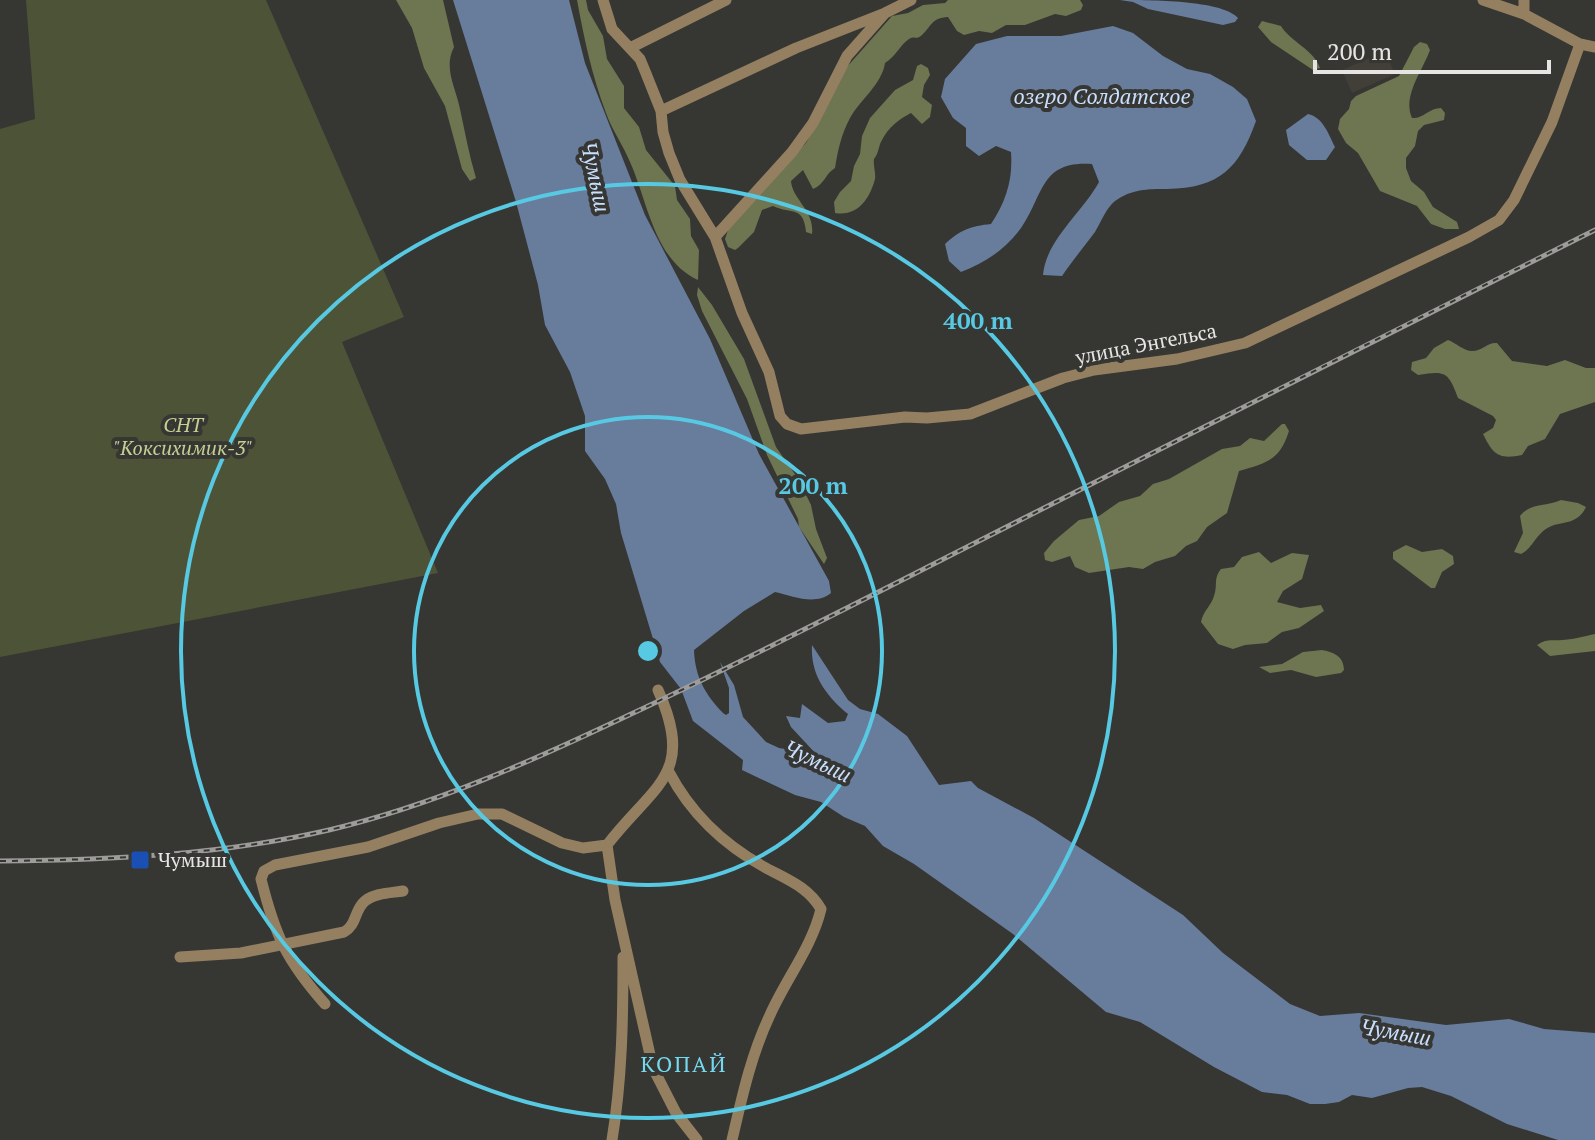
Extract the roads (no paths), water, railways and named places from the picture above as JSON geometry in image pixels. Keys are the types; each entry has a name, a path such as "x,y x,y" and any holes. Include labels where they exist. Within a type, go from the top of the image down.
{"street":[{"name":"улица Энгельса","path":"603,0 618,39 640,59 661,111 663,132 680,180 715,237 742,313 769,372 780,416 787,424 801,429 905,417 970,414 1094,370 1177,359 1245,343 1406,268 1489,226 1507,212 1533,163 1565,89 1580,44"},
{"path":"630,48 726,0"},
{"path":"661,111 796,48 911,0"},
{"path":"1483,0 1524,14 1580,44 1595,47"},
{"path":"1524,0 1524,14"},
{"path":"715,237 792,152 813,123 847,56 885,13"},
{"path":"325,1004 303,980 280,943 261,879 264,871 275,865 368,847 439,823 478,814 502,814 562,843 583,848 607,845 669,772 673,756 672,728 658,690"},
{"path":"669,772 683,798 716,835 807,890 821,909 817,928 771,1012 753,1054 732,1140"},
{"path":"607,845 623,938 653,1068 676,1113 697,1140"},
{"path":"180,957 241,953 344,932 354,923 365,901 378,895 403,891"},
{"path":"612,1140 624,1044 623,938"}],"water":[{"path":"453,0 569,0 585,63 645,215 710,339 759,454 829,581 831,593 818,599 775,592 744,611 694,650 696,669 702,684 723,713 729,713 729,688 720,662 734,685 743,717 766,742 779,748 816,754 791,727 786,716 800,718 802,704 828,723 845,721 848,714 821,684 814,666 812,645 848,700 860,709 878,714 907,736 939,785 971,781 978,788 1034,818 1183,915 1223,953 1290,1004 1320,1016 1359,1013 1446,1025 1509,1019 1544,1029 1595,1033 1595,1140 1558,1140 1507,1124 1451,1096 1422,1087 1372,1098 1352,1095 1339,1102 1325,1104 1310,1104 1287,1095 1262,1092 1140,1022 1106,1012 1013,934 914,864 883,846 865,826 821,802 795,795 742,770 743,760 693,721 681,689 660,662 621,533 616,504 605,479 585,451 585,416 570,372 545,325 516,202"},
{"path":"1120,0 1202,4 1230,12 1238,18 1223,25"},
{"name":"озеро Солдатское","path":"1113,26 1133,33 1163,56 1187,69 1210,74 1247,99 1256,121 1242,151 1225,172 1201,185 1140,190 1121,197 1109,207 1095,232 1062,276 1043,275 1058,238 1099,182 1092,164 1062,168 1046,182 1029,216 1009,242 987,260 961,272 949,261 945,244 966,230 991,224 1007,190 1011,152 996,146 979,156 966,146 966,128 953,118 941,97 945,79 976,44 1007,36 1061,36"},
{"path":"1308,114 1322,123 1335,147 1326,160 1307,160 1289,145 1286,130"}],"railway":[{"path":"0,861 166,854 248,845 368,820 482,780 593,732 755,654 1595,230"}],"place":[{"name":"Чумыш","path":"140,860"}],"district":[{"name":"КОПАЙ","path":"684,1064"}],"park label":[{"name":"СНТ \"Коксихимик-3\"","path":"183,436"}]}
